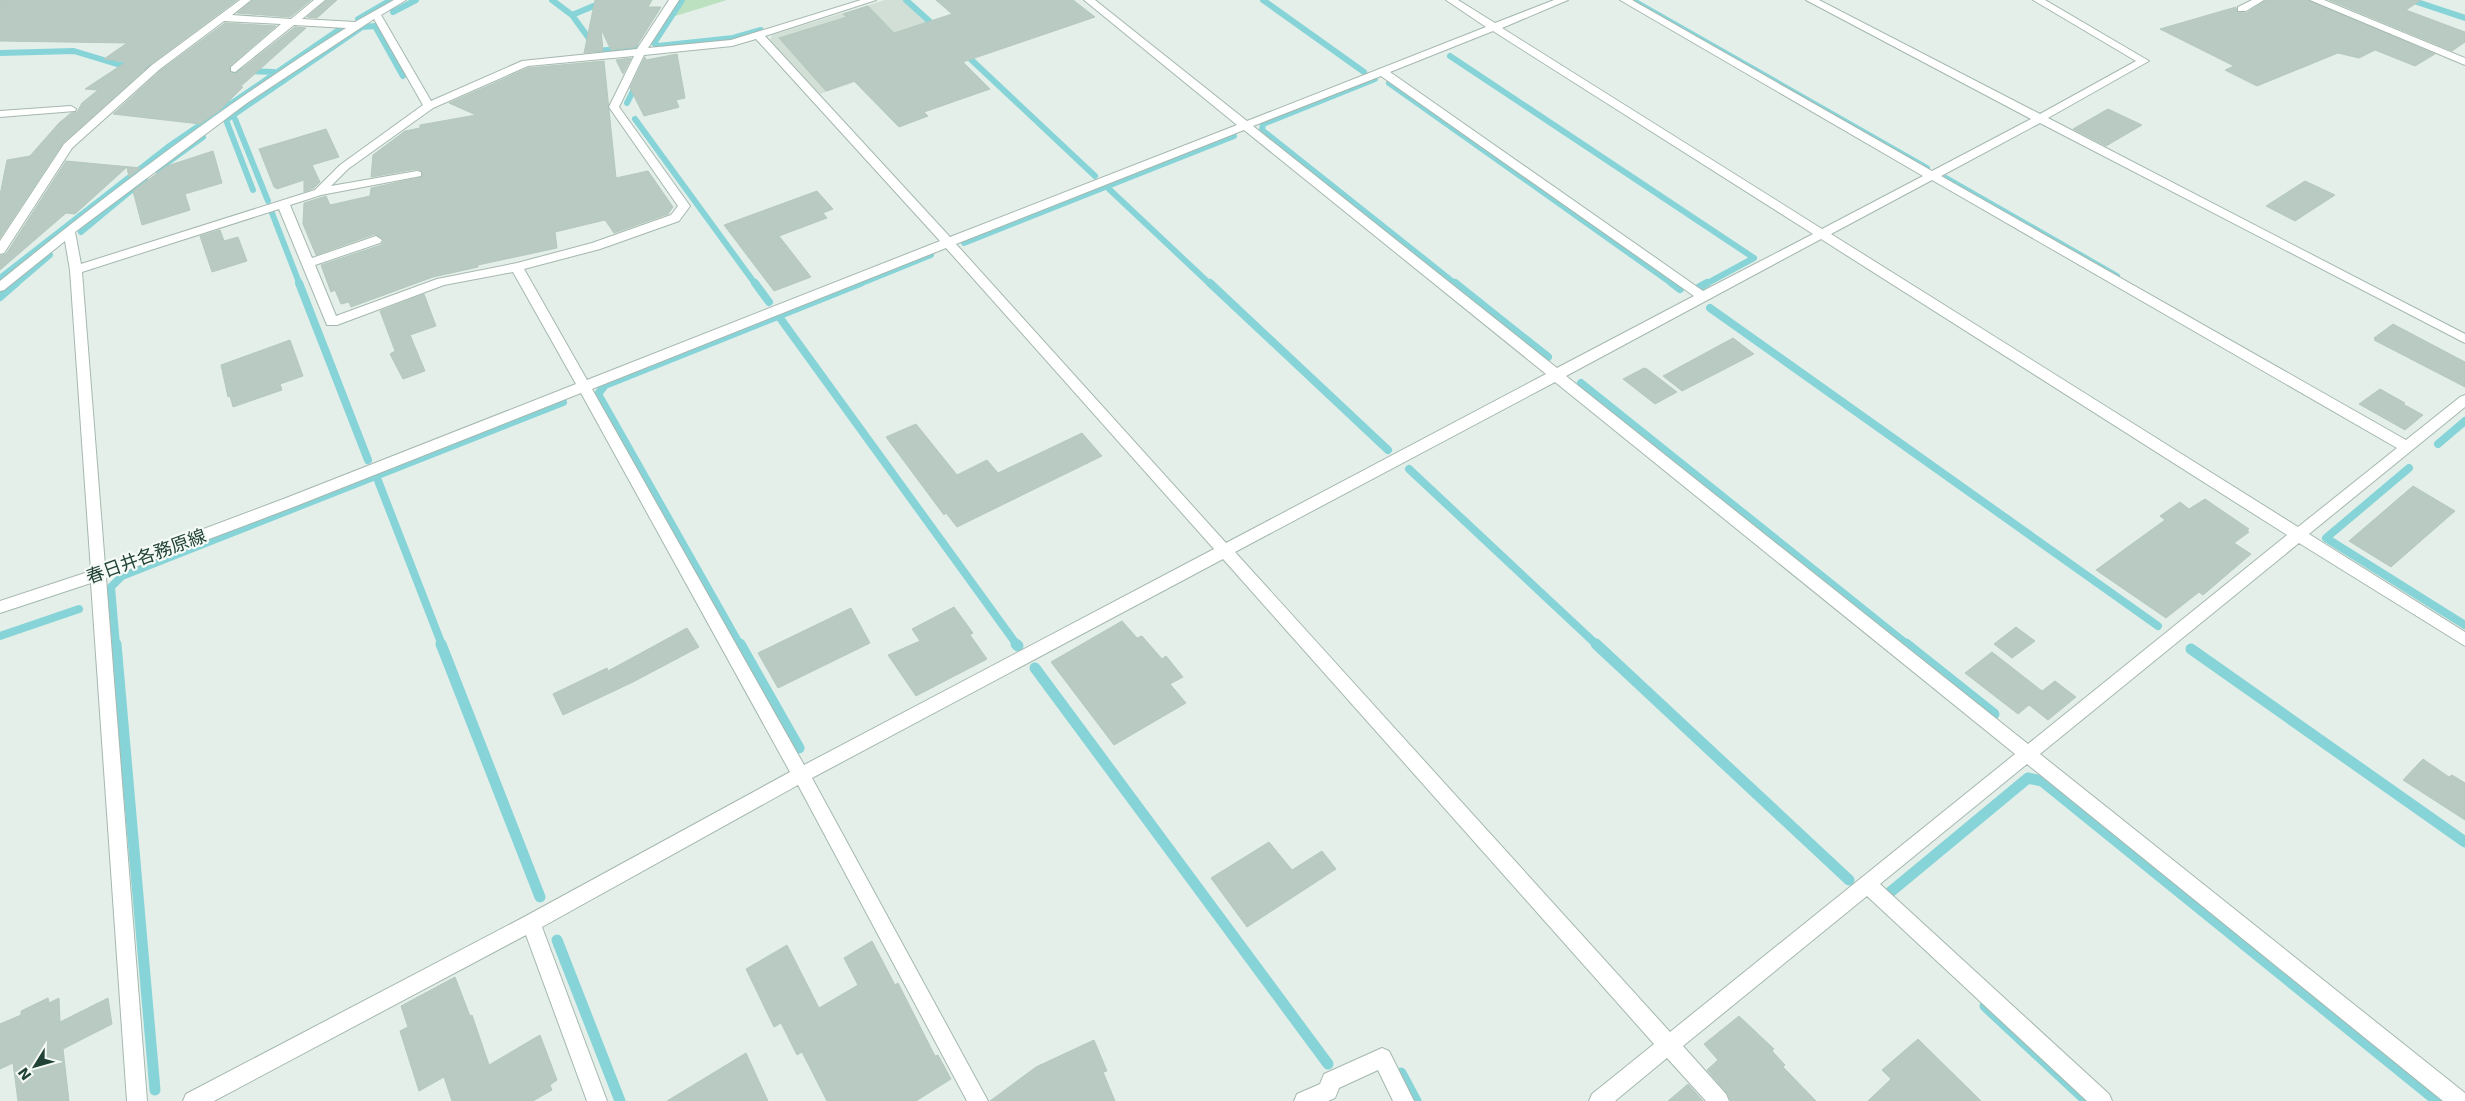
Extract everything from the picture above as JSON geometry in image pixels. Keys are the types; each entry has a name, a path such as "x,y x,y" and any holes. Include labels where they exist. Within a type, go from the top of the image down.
{"street":[{"path":"0,250 68,146 156,67 246,0"},
{"path":"235,69 286,25 294,21 320,0"},
{"path":"0,286 94,209 226,112 356,25 401,0"},
{"path":"283,203 332,322 441,282 517,267 596,246 675,218 684,206 614,107 640,53 674,0"},
{"path":"319,192 344,167 429,106 526,63 732,43 871,0"},
{"path":"1089,0 2459,1101"},
{"path":"1451,0 2465,640"},
{"name":"春日井各務原線","path":"0,607 97,575 291,502 1563,0"},
{"path":"1625,0 2407,447"},
{"path":"1812,0 2465,339"},
{"path":"194,1101 531,923 801,775 1823,234 2144,61 2038,0"},
{"path":"2242,9 2259,0"},
{"path":"2314,0 2465,62"},
{"path":"375,13 429,106"},
{"path":"223,18 356,25"},
{"path":"758,35 948,243 1719,1101"},
{"path":"1383,72 1703,297"},
{"path":"0,114 71,109"},
{"path":"76,270 319,192 417,174"},
{"path":"69,230 76,270 137,1101"},
{"path":"308,263 376,240"},
{"path":"517,267 801,775 978,1101"},
{"path":"1599,1101 2028,756 2465,400"},
{"path":"1868,884 2102,1101"},
{"path":"531,923 597,1101"},
{"path":"1304,1101 1328,1091 1331,1081 1382,1058 1404,1101"}],"shaded area":[{"path":"885,0 904,0 956,48 820,94 770,40 772,35"}],"green space":[{"path":"682,0 727,0 672,17"}],"building":[{"path":"0,0 237,0 151,64 63,143 0,238 0,195 7,160 30,156 59,123 71,113 77,112 82,103 98,90 85,89 126,62 104,59 127,43 0,41"},
{"path":"253,0 311,0 290,17 237,13"},
{"path":"327,0 337,0 317,18 307,17"},
{"path":"595,0 652,0 648,7 661,7 636,47 611,50 601,29 603,51 584,53"},
{"path":"936,0 1073,0 1095,17 963,62 990,89 924,112 928,116 899,127 854,81 826,91 779,38 847,17 843,14 868,6 894,33 952,14"},
{"path":"2266,0 2308,0 2435,54 2415,66 2375,50 2359,58 2338,53 2257,86 2225,70 2234,66 2160,29 2236,7 2237,12 2246,13"},
{"path":"2329,0 2421,0 2406,10 2465,32 2465,42 2452,51"},
{"path":"225,23 276,26 230,66 230,72 235,74 295,27 306,28 240,87 243,87 220,110 200,124 113,114 161,70"},
{"path":"677,54 685,98 676,100 679,107 644,116 630,88 645,57 646,60"},
{"path":"631,58 623,74 616,60"},
{"path":"604,61 616,178 648,171 673,207 668,214 614,233 605,220 555,232 557,248 433,277 351,307 349,302 341,304 335,290 331,292 321,265 381,245 384,240 375,234 316,255 303,224 304,203 326,196 330,205 370,196 371,188 422,177 422,171 417,169 371,177 373,155 405,131 420,128 420,125 476,115 449,103 528,68"},
{"path":"2108,109 2142,125 2106,146 2073,129"},
{"path":"326,129 339,157 312,165 320,182 314,188 304,192 304,180 277,189 274,187 259,149"},
{"path":"213,151 222,183 185,194 190,210 142,225 133,191 167,166"},
{"path":"66,161 141,168 129,177 127,167 75,214 66,213 0,270 0,256 6,254"},
{"path":"2305,181 2335,195 2295,221 2266,206"},
{"path":"817,191 833,209 823,213 827,218 779,236 811,277 774,291 724,225"},
{"path":"220,230 224,241 238,237 247,261 212,272 200,236"},
{"path":"424,294 436,326 410,335 425,371 403,379 390,354 395,351 380,311"},
{"path":"2393,324 2465,362 2465,387 2374,340 2376,339 2374,338"},
{"path":"1733,338 1754,354 1682,391 1663,376"},
{"path":"290,340 303,376 280,384 282,390 233,407 230,396 228,397 221,365"},
{"path":"1644,368 1677,392 1655,404 1623,379"},
{"path":"2380,389 2423,415 2405,430 2359,404"},
{"path":"916,424 957,475 987,460 998,473 1082,433 1102,456 957,527 946,513 944,515 886,437"},
{"path":"2413,486 2455,511 2391,567 2349,541"},
{"path":"2205,499 2249,529 2247,530 2249,532 2234,543 2251,554 2203,595 2199,592 2166,618 2096,570 2165,520 2160,516 2180,502 2189,509"},
{"path":"954,607 973,633 970,635 987,659 916,696 888,655 920,641 912,629"},
{"path":"851,608 870,643 778,688 758,653"},
{"path":"1122,621 1137,638 1142,636 1162,659 1166,656 1183,677 1170,684 1186,703 1114,745 1051,662"},
{"path":"2016,627 2035,641 2012,658 1994,644"},
{"path":"687,628 699,647 633,682 563,715 553,694 607,668 608,671"},
{"path":"1992,652 2042,691 2055,681 2076,697 2048,720 2029,705 2018,714 1965,673"},
{"path":"2423,759 2449,777 2452,775 2465,783 2465,820 2403,780"},
{"path":"1269,842 1292,870 1322,851 1336,869 1247,927 1211,878"},
{"path":"872,941 895,985 898,983 935,1056 938,1055 951,1079 916,1101 827,1101 802,1052 797,1055 781,1023 774,1027 746,969 787,945 819,1008 858,985 844,958"},
{"path":"455,977 470,1016 472,1015 489,1065 540,1035 557,1080 550,1085 552,1090 533,1101 452,1101 444,1077 419,1091 400,1031 408,1027 401,1006"},
{"path":"48,998 49,1003 59,998 60,1022 108,998 112,1024 63,1049 69,1101 18,1101 13,1063 0,1069 0,1024 21,1015 21,1011"},
{"path":"1739,1016 1774,1049 1772,1051 1785,1065 1783,1067 1816,1101 1731,1101 1727,1093 1707,1070 1718,1060 1704,1044"},
{"path":"1918,1039 1981,1101 1868,1101 1891,1079 1882,1070"},
{"path":"1094,1040 1107,1071 1103,1072 1115,1101 990,1101 1036,1067"},
{"path":"746,1053 768,1101 667,1101"},
{"path":"1688,1084 1703,1101 1668,1101"}],"waterway":[{"path":"358,19 391,0"},
{"path":"393,12 416,0"},
{"path":"552,0 572,15"},
{"path":"572,15 608,0"},
{"path":"682,0 654,43 658,46 733,38 761,30"},
{"path":"906,0 938,29"},
{"path":"1263,0 1364,72"},
{"path":"1632,0 1927,168"},
{"path":"2411,0 2465,18"},
{"path":"572,15 598,51 636,47"},
{"path":"253,190 226,120 362,27 375,26 403,76"},
{"path":"0,278 168,147 343,27"},
{"path":"0,53 74,51 120,65 150,68"},
{"path":"962,51 1095,176"},
{"path":"1450,56 1754,258 1704,285"},
{"path":"225,70 274,72"},
{"path":"1375,79 1263,124 1262,130 1457,285"},
{"path":"627,103 637,83"},
{"path":"1389,83 1674,285"},
{"path":"235,119 268,201"},
{"path":"635,119 756,285"},
{"path":"964,243 1234,136"},
{"path":"157,170 203,137"},
{"path":"1946,178 2117,276"},
{"path":"81,232 145,179"},
{"path":"1109,189 1211,285"},
{"path":"272,213 300,285"},
{"path":"15,285 50,255"},
{"path":"857,285 931,255"},
{"path":"0,297 16,283"},
{"path":"299,283 368,460"},
{"path":"755,283 769,302"},
{"path":"740,645 598,394 605,385 860,283"},
{"path":"1210,283 1388,450"},
{"path":"1455,283 1548,357"},
{"path":"1672,283 1680,289"},
{"path":"1698,288 1707,283"},
{"path":"1710,308 2158,626"},
{"path":"780,318 1017,645"},
{"path":"1581,383 1908,645"},
{"path":"116,645 111,587 122,576 563,402"},
{"path":"2438,444 2465,421"},
{"path":"2409,468 2326,538 2465,625"},
{"path":"1409,469 1597,645"},
{"path":"377,478 442,645"},
{"path":"0,636 79,609"},
{"path":"116,644 155,1090"},
{"path":"441,644 540,897"},
{"path":"740,644 799,748"},
{"path":"1596,644 1849,880"},
{"path":"1906,644 1994,714"},
{"path":"2191,649 2465,842"},
{"path":"1035,668 1328,1064"},
{"path":"1888,894 2028,778 2042,781 2437,1101"},
{"path":"557,940 620,1101"},
{"path":"1985,1006 2087,1101"},
{"path":"1401,1073 1416,1101"}]}
